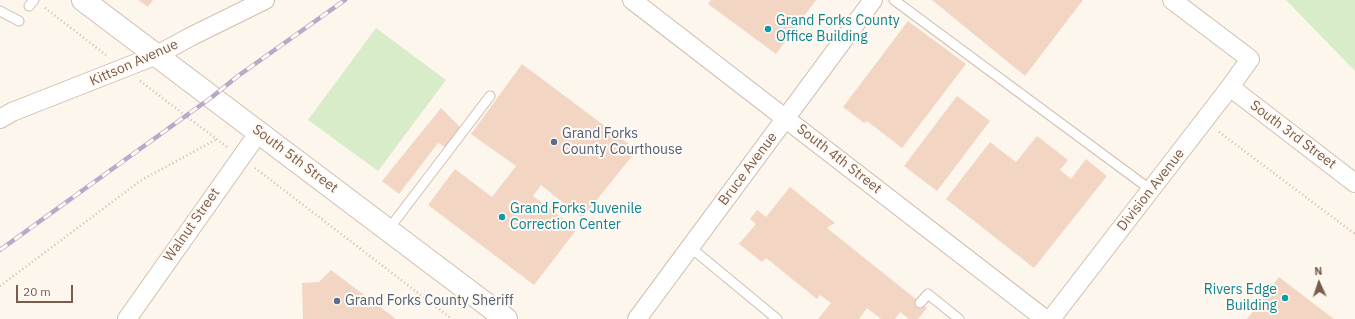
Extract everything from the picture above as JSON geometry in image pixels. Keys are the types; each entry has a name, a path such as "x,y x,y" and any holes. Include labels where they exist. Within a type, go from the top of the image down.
{"street":[{"name":"South 5th Street","path":"83,0 506,319"},
{"name":"South 4th Street","path":"632,0 1045,319"},
{"name":"Bruce Avenue","path":"637,319 873,0"},
{"name":"Division Avenue","path":"1051,319 1250,59 1172,0"},
{"name":"Kittson Avenue","path":"0,120 12,112 157,55 260,1"},
{"name":"South 3rd Street","path":"1230,87 1355,182"},
{"name":"Walnut Street","path":"126,319 259,132"}],"lane":[{"path":"894,0 1151,190"},
{"path":"0,11 19,21"},
{"path":"388,230 490,96"},
{"path":"690,247 777,319"},
{"path":"920,302 928,294 959,319"}],"path":[{"path":"1219,131 1355,234"},
{"path":"0,286 140,181 217,140"}],"green space":[{"path":"1286,0 1355,0 1355,71"},
{"path":"376,28 446,80 378,171 308,120"}],"building":[{"path":"138,0 153,0 148,7"},
{"name":"Grand Forks County Office Building","path":"711,0 816,0 776,54 708,4"},
{"path":"932,0 1083,0 1025,76"},
{"path":"908,21 966,64 902,148 867,121 864,123 843,107"},
{"path":"522,64 637,150 582,218 541,185 533,196 577,229 534,285 428,205 455,169 492,197 516,166 471,134"},
{"path":"957,96 990,121 937,191 904,166"},
{"path":"441,108 461,128 445,147 438,143 399,194 382,181"},
{"path":"1037,136 1068,160 1060,170 1071,179 1086,159 1107,176 1034,268 946,199 990,142 1016,162"},
{"path":"790,187 835,223 827,228 927,308 918,319 909,319 900,312 895,319 881,319 867,308 859,319 818,319 831,303 820,295 817,299 766,258 762,262 739,244 756,224 750,219 757,210 766,217"},
{"name":"Grand Forks County Sheriff","path":"331,270 396,319 303,319 302,283 319,282"},
{"name":"Rivers Edge Building","path":"1279,277 1334,319 1247,319"}],"railway":[{"path":"0,250 212,97 238,76 345,0"}],"place":[{"name":"Grand Forks County Office Building","path":"768,29"},
{"name":"Grand Forks County Courthouse","path":"554,142"},
{"name":"Grand Forks Juvenile Correction Center","path":"502,217"},
{"name":"Rivers Edge Building","path":"1285,298"},
{"name":"Grand Forks County Sheriff","path":"337,301"}]}
